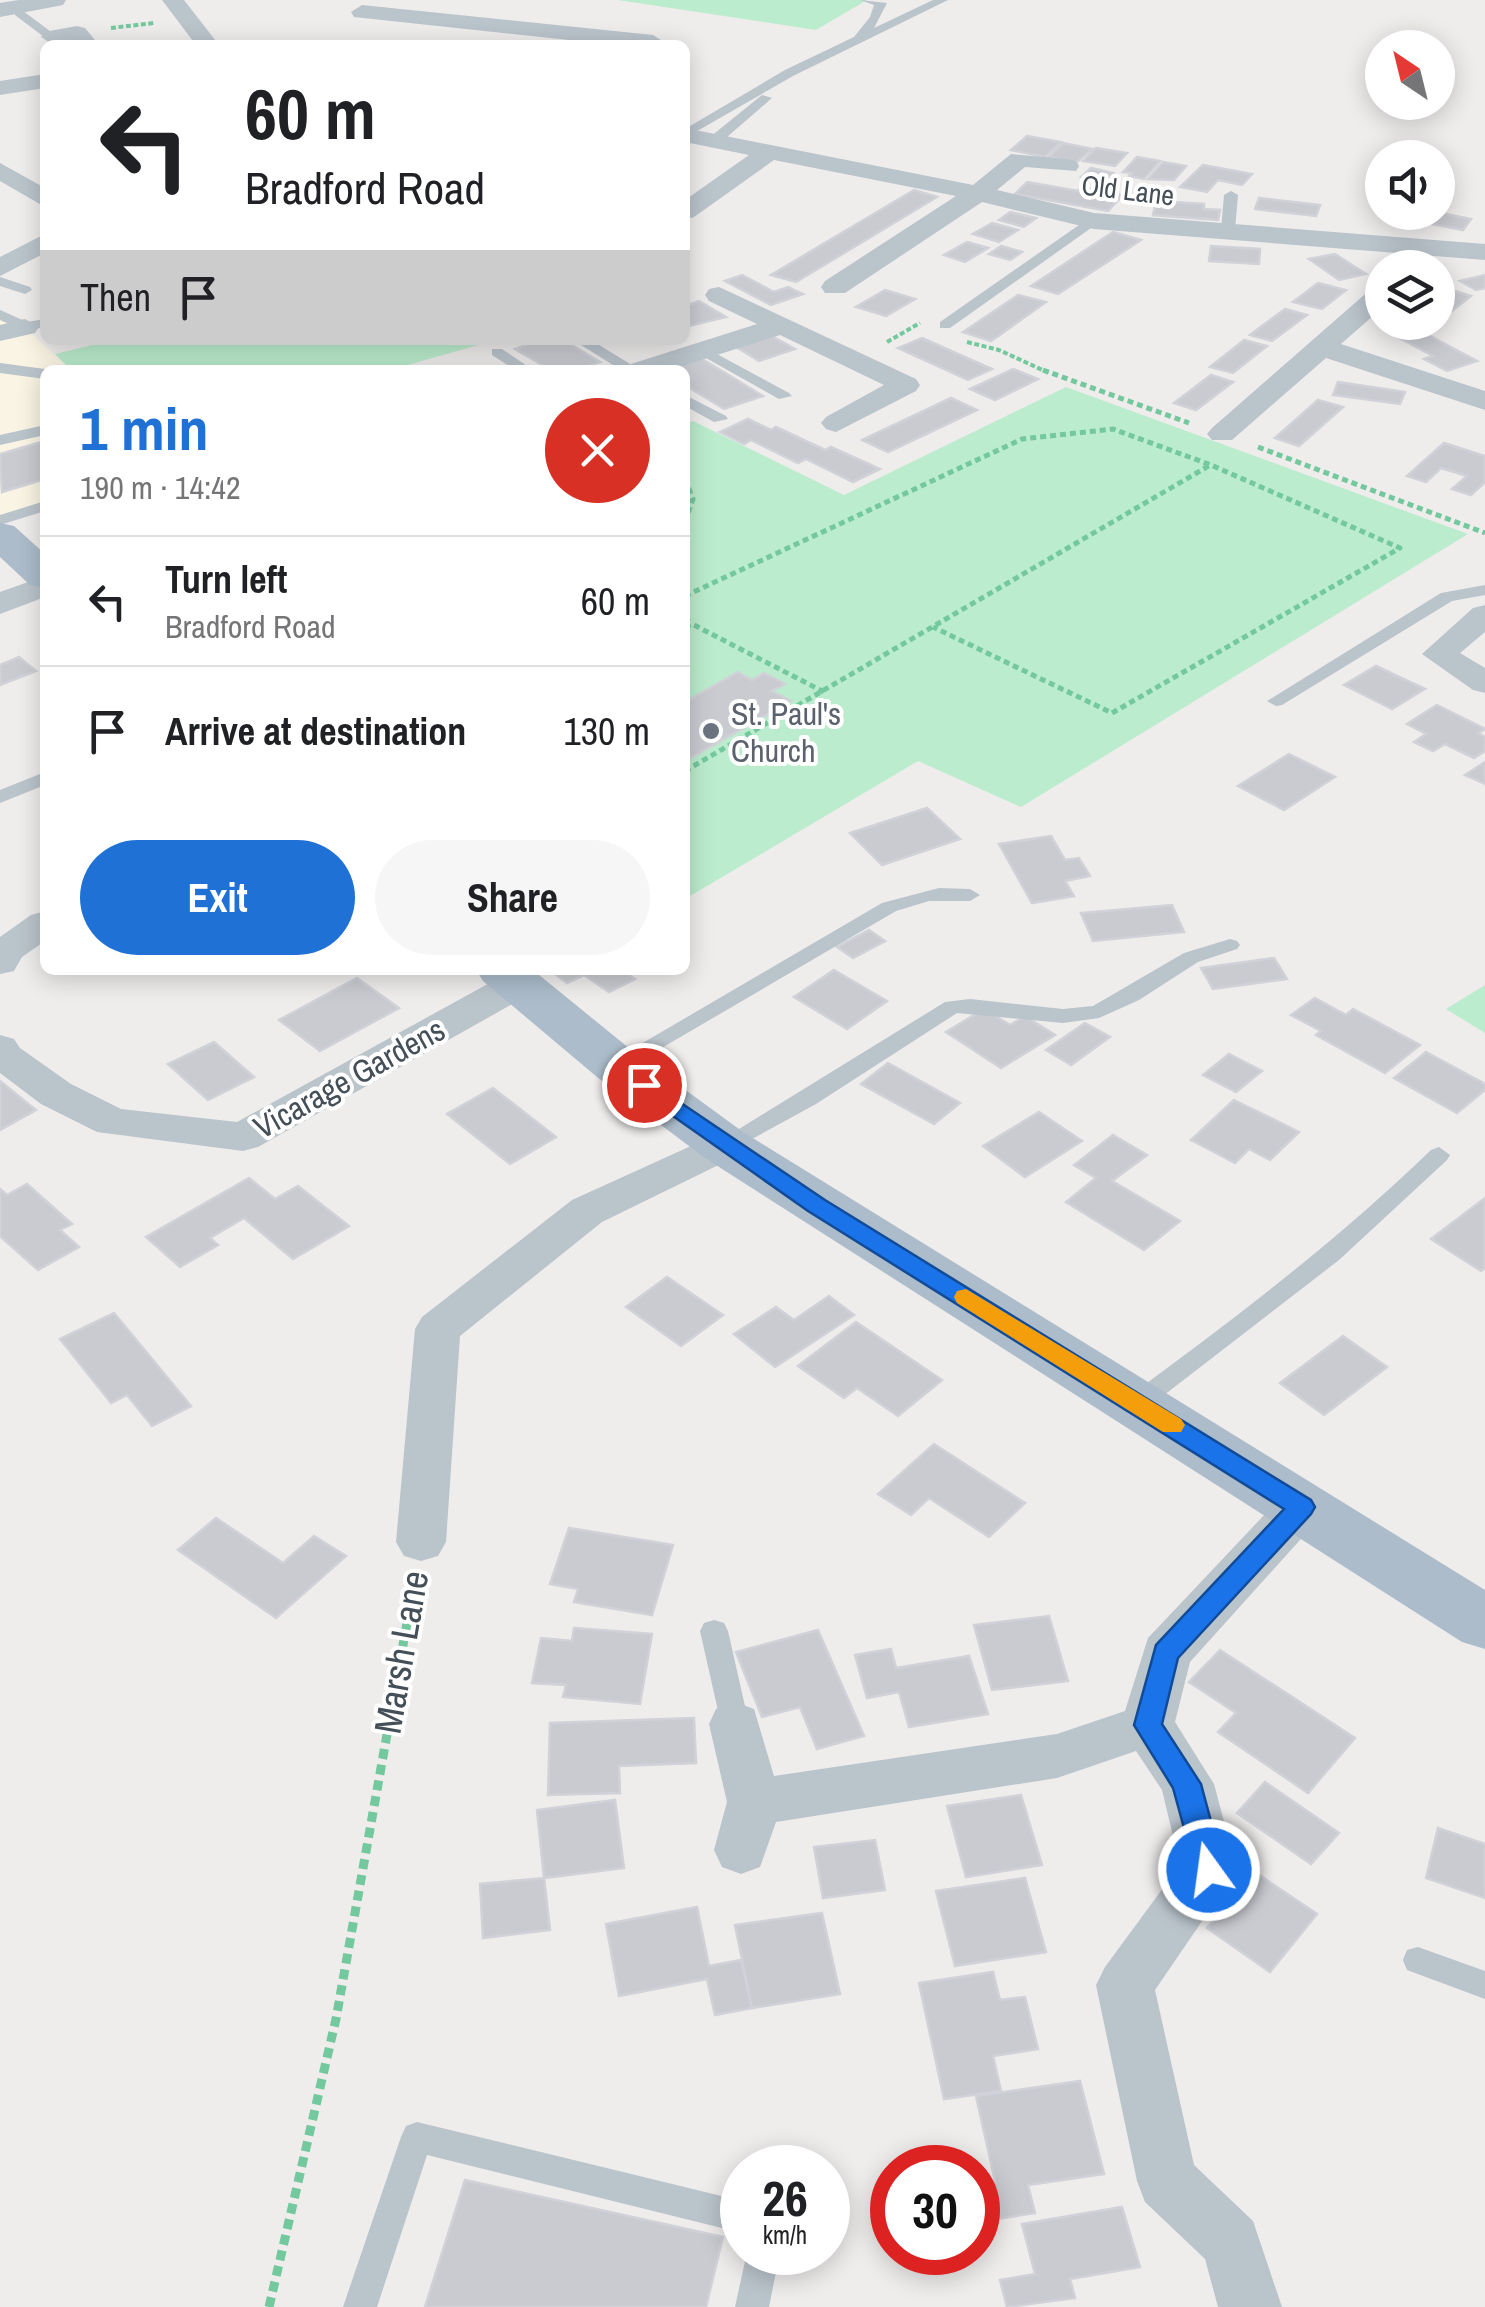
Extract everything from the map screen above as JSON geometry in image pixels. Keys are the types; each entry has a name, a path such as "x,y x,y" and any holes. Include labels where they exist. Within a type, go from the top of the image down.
{"main road":[{"path":"0,535 40,572"},
{"path":"510,977 616,1065 724,1145 1485,1623"}],"street":[{"path":"10,11 54,0"},
{"path":"179,9 204,40"},
{"path":"361,13 633,40"},
{"path":"52,37 83,39 108,28"},
{"path":"0,88 40,82"},
{"name":"Old Lane","path":"690,135 978,193 1094,221 1228,230 1365,250"},
{"path":"690,208 770,151"},
{"path":"835,287 978,193 1020,158 1067,166"},
{"path":"0,170 40,196"},
{"name":"Old Lane","path":"1455,255 1485,252"},
{"path":"0,268 38,253"},
{"path":"718,295 906,385 836,422"},
{"path":"1223,446 1365,309"},
{"path":"656,365 778,326"},
{"path":"1322,347 1485,400"},
{"path":"0,604 40,577"},
{"path":"1485,614 1439,654 1485,683"},
{"path":"0,962 5,951 40,926"},
{"name":"Vicarage Gardens","path":"0,1048 4,1056 56,1094 112,1122 243,1137 510,977"},
{"name":"Marsh Lane","path":"421,1542 428,1478 430,1379 438,1329 587,1211 724,1145"},
{"path":"1250,2307 1231,2242 1167,2181 1126,1985 1209,1870 1187,1784 1148,1725 1166,1653 1302,1507"},
{"path":"735,1724 747,1826 1056,1756 1148,1725"}],"lane":[{"path":"858,40 876,18 882,3 866,0"},
{"path":"690,131 790,73 942,0"},
{"path":"10,11 52,37"},
{"path":"715,140 774,92 834,60"},
{"path":"1228,230 1230,196"},
{"path":"944,325 1094,221"},
{"path":"0,282 25,290"},
{"path":"589,345 623,365"},
{"path":"702,350 784,396"},
{"path":"498,352 518,365"},
{"path":"0,368 40,373"},
{"path":"690,403 720,419"},
{"path":"0,440 40,431"},
{"path":"0,520 40,508"},
{"path":"1276,700 1448,597 1485,590"},
{"path":"0,797 40,780"},
{"path":"616,1065 889,907 922,896 970,895"},
{"path":"724,1145 808,1099 952,1006 975,1004 1051,1014 1096,1012 1202,950 1230,945"},
{"path":"1137,1403 1247,1322 1397,1198 1439,1155"},
{"path":"714,1631 735,1724"},
{"path":"1418,1960 1485,1985"},
{"path":"360,2307 417,2137 720,2213"},
{"path":"752,2307 759,2275"}],"path":[{"path":"108,28 179,9"},
{"path":"856,360 928,318"},
{"path":"690,594 1022,439 1113,429 1211,465 1400,548 1112,714 933,627"},
{"path":"690,768 1211,465 1223,446"},
{"path":"690,626 824,692"},
{"name":"Marsh Lane","path":"269,2307 336,2019 421,1542"}],"shaded area":[{"path":"0,314 25,327 66,365 40,365 40,508 0,520"}],"green space":[{"path":"618,0 867,0 816,30"},
{"path":"92,345 478,345 408,365 66,365 55,354"},
{"path":"1066,387 1468,534 1021,807 918,761 690,896 690,422 844,495"},
{"path":"1485,985 1485,1033 1446,1009"}],"building":[{"path":"1027,136 1061,142 1045,157 1011,150"},
{"path":"1063,143 1092,149 1077,162 1049,157"},
{"path":"1096,148 1127,153 1115,166 1083,161"},
{"path":"1137,157 1160,161 1144,179 1129,176 1132,173 1123,172"},
{"path":"1163,162 1186,166 1174,180 1148,179"},
{"path":"1203,165 1252,174 1242,185 1218,180 1207,192 1180,187"},
{"path":"1091,168 1113,173 1102,181 1081,177"},
{"path":"1027,182 1123,195 1108,211 1015,194"},
{"path":"914,190 937,197 796,282 771,275"},
{"path":"1259,198 1320,205 1316,216 1255,209"},
{"path":"1156,201 1204,204 1204,209 1220,210 1218,220 1153,215"},
{"path":"1010,212 1036,218 1024,227 999,220"},
{"path":"1455,216 1471,219 1463,230 1455,228"},
{"path":"992,223 1018,230 999,242 973,234"},
{"path":"1113,232 1141,240 1058,294 1031,286"},
{"path":"967,242 988,248 965,262 944,255"},
{"path":"1001,246 1022,252 1010,260 989,254"},
{"path":"1211,246 1260,249 1259,264 1209,261"},
{"path":"1335,254 1365,274 1339,280 1309,259"},
{"path":"742,275 774,292 788,287 803,294 771,305 725,281"},
{"path":"1485,275 1485,288 1476,290 1460,281"},
{"path":"1318,283 1346,290 1322,309 1293,302"},
{"path":"885,290 915,299 886,316 856,307"},
{"path":"1455,291 1471,296 1455,309"},
{"path":"1018,295 1046,302 991,341 963,332"},
{"path":"699,301 726,317 690,326 690,304"},
{"path":"1285,309 1307,315 1272,341 1250,335"},
{"path":"768,334 795,349 759,361 733,345"},
{"path":"922,338 992,369 968,380 898,348"},
{"path":"1244,340 1267,346 1233,373 1210,367"},
{"path":"1404,340 1438,340 1477,361 1447,371 1424,359 1433,356"},
{"path":"527,345 571,345 600,362 542,365 515,349"},
{"path":"699,357 763,396 724,409 690,388 690,365 675,365"},
{"path":"1013,369 1038,379 995,400 970,389"},
{"path":"1211,375 1233,382 1196,410 1174,403"},
{"path":"1338,382 1405,392 1400,404 1333,395"},
{"path":"951,398 977,410 888,452 862,440"},
{"path":"1318,400 1343,407 1299,446 1275,438"},
{"path":"748,419 771,430 776,427 825,450 831,447 880,469 853,482 806,459 798,463 751,440 744,444 720,432"},
{"path":"40,442 40,481 2,492 0,454"},
{"path":"1444,443 1485,456 1485,482 1471,495 1452,489 1467,476 1441,468 1426,482 1407,476"},
{"path":"19,657 36,671 0,685 0,665"},
{"path":"1376,666 1425,689 1392,709 1344,685"},
{"name":"St. Paul's Church","path":"738,672 752,680 764,673 785,684 772,691 791,701 690,758 690,699"},
{"path":"1437,705 1485,729 1478,733 1485,737 1485,751 1474,758 1445,744 1433,751 1414,742 1426,734 1407,724"},
{"path":"1289,754 1335,777 1284,810 1238,786"},
{"path":"1485,762 1485,784 1465,775"},
{"path":"927,808 960,839 882,865 850,833"},
{"path":"1051,836 1065,860 1079,858 1090,876 1065,881 1074,896 1032,903 999,844"},
{"path":"1172,905 1184,932 1093,941 1081,913"},
{"path":"869,930 885,941 853,958 837,947"},
{"path":"1274,958 1287,979 1213,989 1201,968"},
{"path":"834,970 887,1001 847,1029 794,997"},
{"path":"557,975 584,975 567,983"},
{"path":"584,975 630,975 635,979 609,992"},
{"path":"357,978 399,1008 320,1051 279,1020"},
{"path":"1315,998 1346,1015 1353,1009 1420,1045 1385,1073 1316,1035 1321,1031 1291,1015"},
{"path":"984,1009 1010,1025 1025,1016 1055,1035 1001,1068 946,1032"},
{"path":"1085,1023 1110,1037 1071,1065 1046,1050"},
{"path":"214,1042 254,1077 208,1100 168,1064"},
{"path":"1426,1052 1485,1084 1485,1090 1457,1113 1394,1078"},
{"path":"1229,1054 1262,1071 1236,1092 1203,1075"},
{"path":"888,1063 960,1103 934,1124 861,1084"},
{"path":"0,1081 36,1110 0,1130"},
{"path":"493,1088 556,1137 510,1164 447,1114"},
{"path":"1234,1100 1299,1132 1270,1160 1249,1149 1235,1163 1191,1140"},
{"path":"1039,1112 1082,1141 1025,1177 983,1146"},
{"path":"1113,1135 1147,1155 1112,1181 1180,1221 1144,1250 1066,1202 1096,1178 1074,1165"},
{"path":"249,1178 275,1199 298,1186 349,1226 293,1259 244,1218 210,1238 218,1245 180,1267 146,1237"},
{"path":"27,1184 72,1224 60,1230 79,1247 38,1270 0,1236 0,1189 7,1195"},
{"path":"1485,1198 1485,1268 1481,1271 1431,1239"},
{"path":"667,1277 723,1315 681,1346 626,1307"},
{"path":"829,1296 854,1315 775,1367 734,1334 776,1307 794,1320"},
{"path":"114,1313 191,1406 152,1426 127,1395 111,1403 60,1339"},
{"path":"856,1322 942,1380 898,1416 857,1388 844,1398 798,1366"},
{"path":"1343,1336 1387,1367 1324,1415 1280,1383"},
{"path":"934,1444 1025,1503 989,1537 929,1498 911,1515 878,1494"},
{"path":"216,1518 283,1563 314,1536 346,1556 276,1618 178,1550"},
{"path":"569,1528 673,1545 652,1615 574,1602 578,1589 550,1584"},
{"path":"1049,1616 1068,1681 992,1690 974,1625"},
{"path":"574,1628 652,1634 640,1704 563,1697 566,1685 532,1683 541,1638 572,1641"},
{"path":"818,1630 864,1736 817,1749 800,1707 762,1717 736,1652"},
{"path":"891,1649 896,1668 969,1656 988,1714 909,1727 899,1692 867,1698 855,1655"},
{"path":"1220,1650 1355,1738 1308,1793 1218,1732 1236,1713 1189,1682"},
{"path":"694,1718 696,1763 619,1766 620,1793 548,1795 550,1723"},
{"path":"1265,1782 1339,1833 1311,1864 1237,1813"},
{"path":"1021,1795 1042,1865 966,1877 947,1806"},
{"path":"615,1800 624,1868 544,1878 537,1810"},
{"path":"1438,1828 1485,1844 1485,1898 1426,1878"},
{"path":"875,1840 885,1890 823,1898 814,1847"},
{"path":"1255,1872 1317,1914 1270,1972 1207,1928"},
{"path":"544,1878 550,1930 483,1938 480,1884"},
{"path":"1025,1878 1046,1952 955,1966 936,1891"},
{"path":"697,1907 709,1966 741,1960 752,2008 715,2015 707,1979 619,1996 606,1924"},
{"path":"822,1913 840,1994 752,2008 735,1925"},
{"path":"993,1972 1000,2000 1025,1997 1038,2049 993,2056 1001,2091 944,2099 919,1983"},
{"path":"1080,2081 1104,2174 1028,2185 1035,2213 1000,2219 1000,2145 987,2145 976,2096"},
{"path":"465,2180 720,2236 706,2307 425,2307"},
{"path":"1122,2207 1140,2267 1070,2279 1075,2298 1007,2307 1000,2280 1035,2274 1022,2224"}],"slow traffic":[{"path":"966,1297 1172,1425"}],"place":[{"name":"St. Paul's Church","path":"711,731"}],"route":[{"path":"644,1085 724,1145 816,1206 1302,1507 1166,1653 1148,1725 1187,1784 1209,1870"}]}
